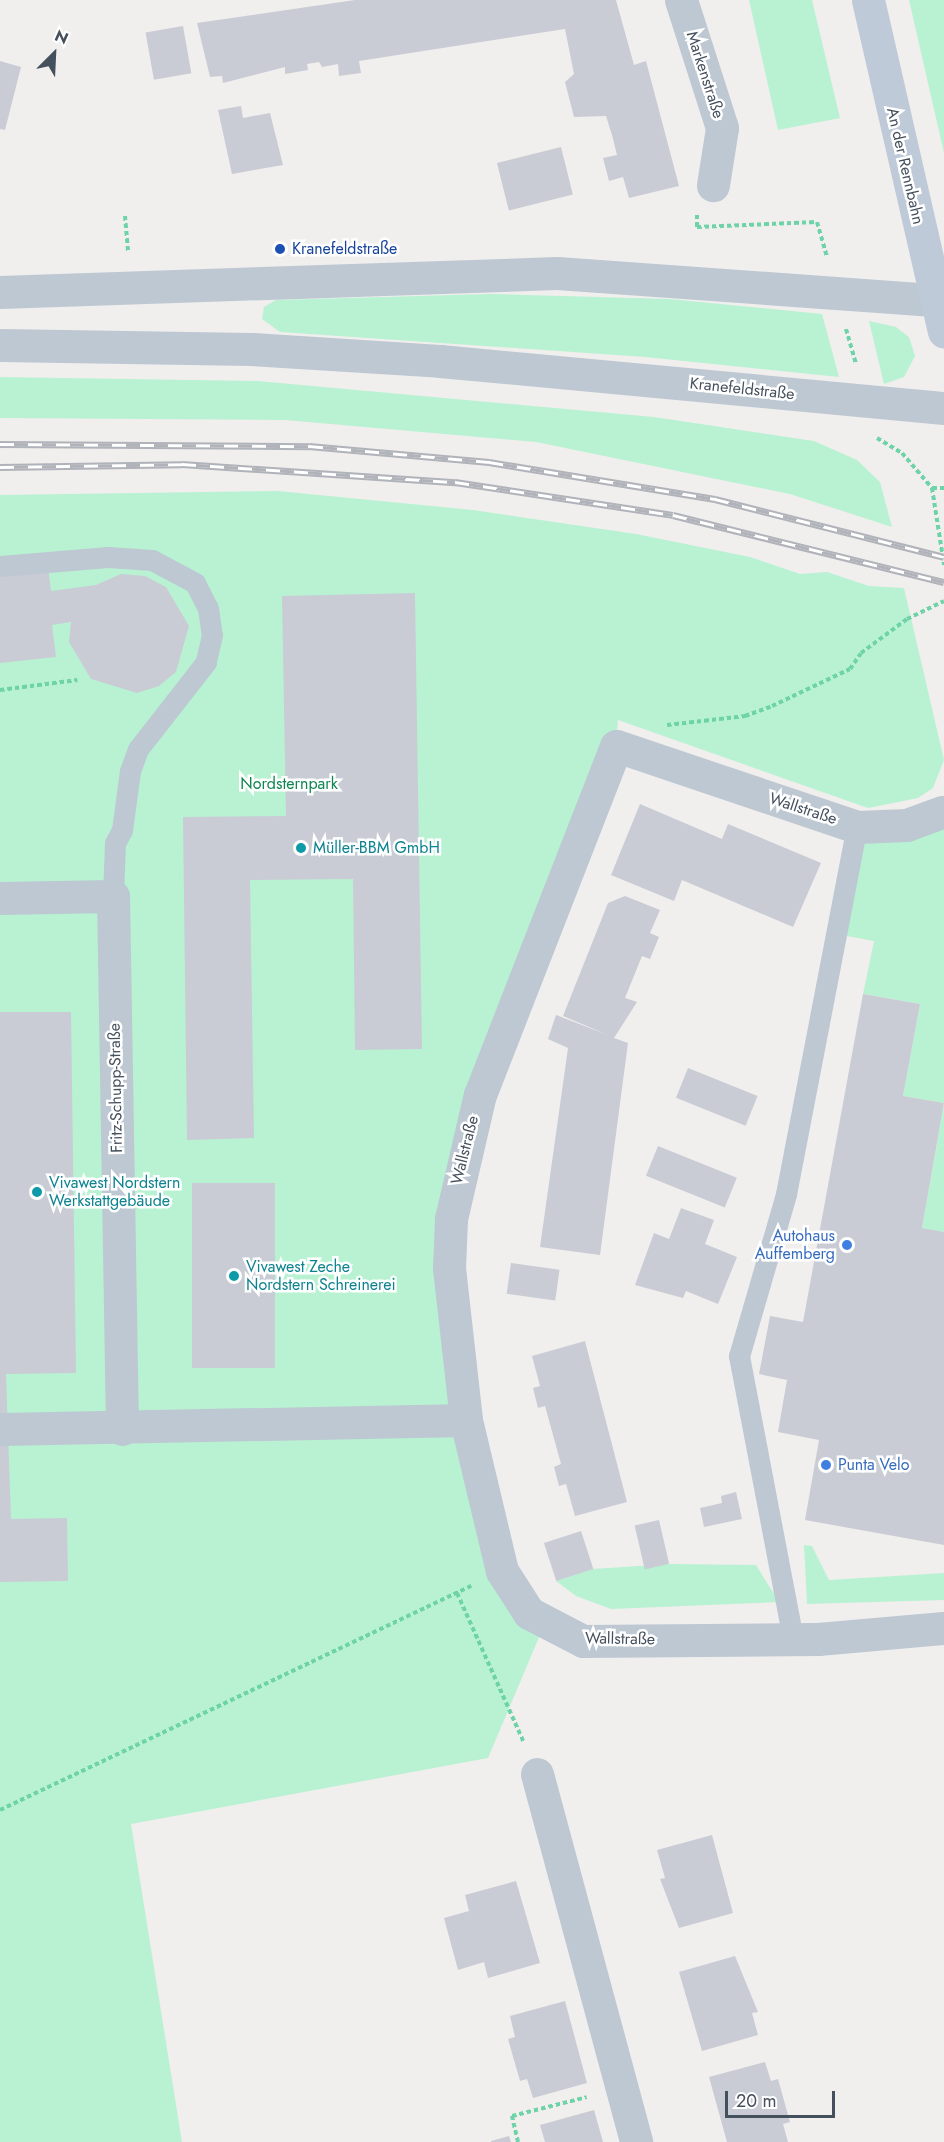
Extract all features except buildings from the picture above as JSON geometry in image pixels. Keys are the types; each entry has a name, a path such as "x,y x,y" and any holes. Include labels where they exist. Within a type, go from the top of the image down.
{"main road":[{"name":"An der Rennbahn","path":"868,0 940,300 944,331"}],"street":[{"name":"Markenstraße","path":"681,0 722,128 713,185"},
{"path":"0,292 557,273 835,290 940,300"},
{"name":"Kranefeldstraße","path":"0,345 250,349 440,361 944,408"},
{"name":"Wallstraße","path":"942,812 907,825 857,827 616,746 507,1019 459,1170 449,1268 466,1420 502,1571 529,1613 583,1641 806,1639 944,1629"},
{"path":"0,897 113,896"},
{"name":"Fritz-Schupp-Straße","path":"113,896 122,1429"},
{"path":"0,1430 466,1420"},
{"name":"Wallstraße","path":"806,1639 873,1649 944,1651"},
{"path":"537,1774 636,2142"}],"lane":[{"path":"0,566 108,557 152,560 195,583 208,608 212,635 206,662 138,749 130,771 122,830 115,843 113,896"},
{"path":"806,1639 739,1356 786,1194 857,827"}],"path":[{"path":"697,227 817,222 875,438 902,453 932,488 944,565"},
{"path":"932,488 944,488"},
{"path":"640,755 668,724 745,716 850,669 861,653 907,619 944,602"},
{"path":"0,690 77,681"},
{"path":"0,1810 502,1571"},
{"path":"457,1593 537,1774"},
{"path":"518,2142 512,2116 622,2089"}],"green space":[{"path":"749,0 812,0 840,118 778,130"},
{"path":"909,0 944,0 944,153"},
{"path":"490,294 669,299 822,314 839,377 645,357 280,332 262,319 264,307 276,300"},
{"path":"869,321 896,327 909,337 915,356 904,377 884,384"},
{"path":"0,377 258,381 654,417 814,441 857,460 880,482 892,527 790,494 536,442 285,420 0,418"},
{"name":"Nordsternpark","path":"278,491 473,510 636,534 750,557 800,574 827,572 869,586 904,588 944,760 933,788 918,798 868,808 618,720 616,746 451,1219 502,1571 545,1623 488,1758 131,1824 182,2142 0,2142 0,495"},
{"path":"944,823 944,1103 903,1096 920,1004 863,994 874,941 836,934 857,827"},
{"path":"944,1104 944,1232 922,1228"},
{"path":"804,1545 812,1546 829,1580 944,1573 944,1600 807,1604"},
{"path":"669,1564 756,1565 779,1602 611,1609 576,1596 556,1581 593,1569"}],"railway":[{"path":"0,444 309,446 489,462 715,499 944,557"},
{"path":"0,467 182,464 455,482 673,515 944,582"}],"place":[{"name":"Kranefeldstraße","path":"280,249"},
{"name":"Müller-BBM GmbH","path":"301,848"},
{"name":"Vivawest Nordstern Werkstattgebäude","path":"37,1192"},
{"name":"Autohaus Auffemberg","path":"847,1245"},
{"name":"Vivawest Zeche Nordstern Schreinerei","path":"234,1276"},
{"name":"Punta Velo","path":"826,1465"}]}
